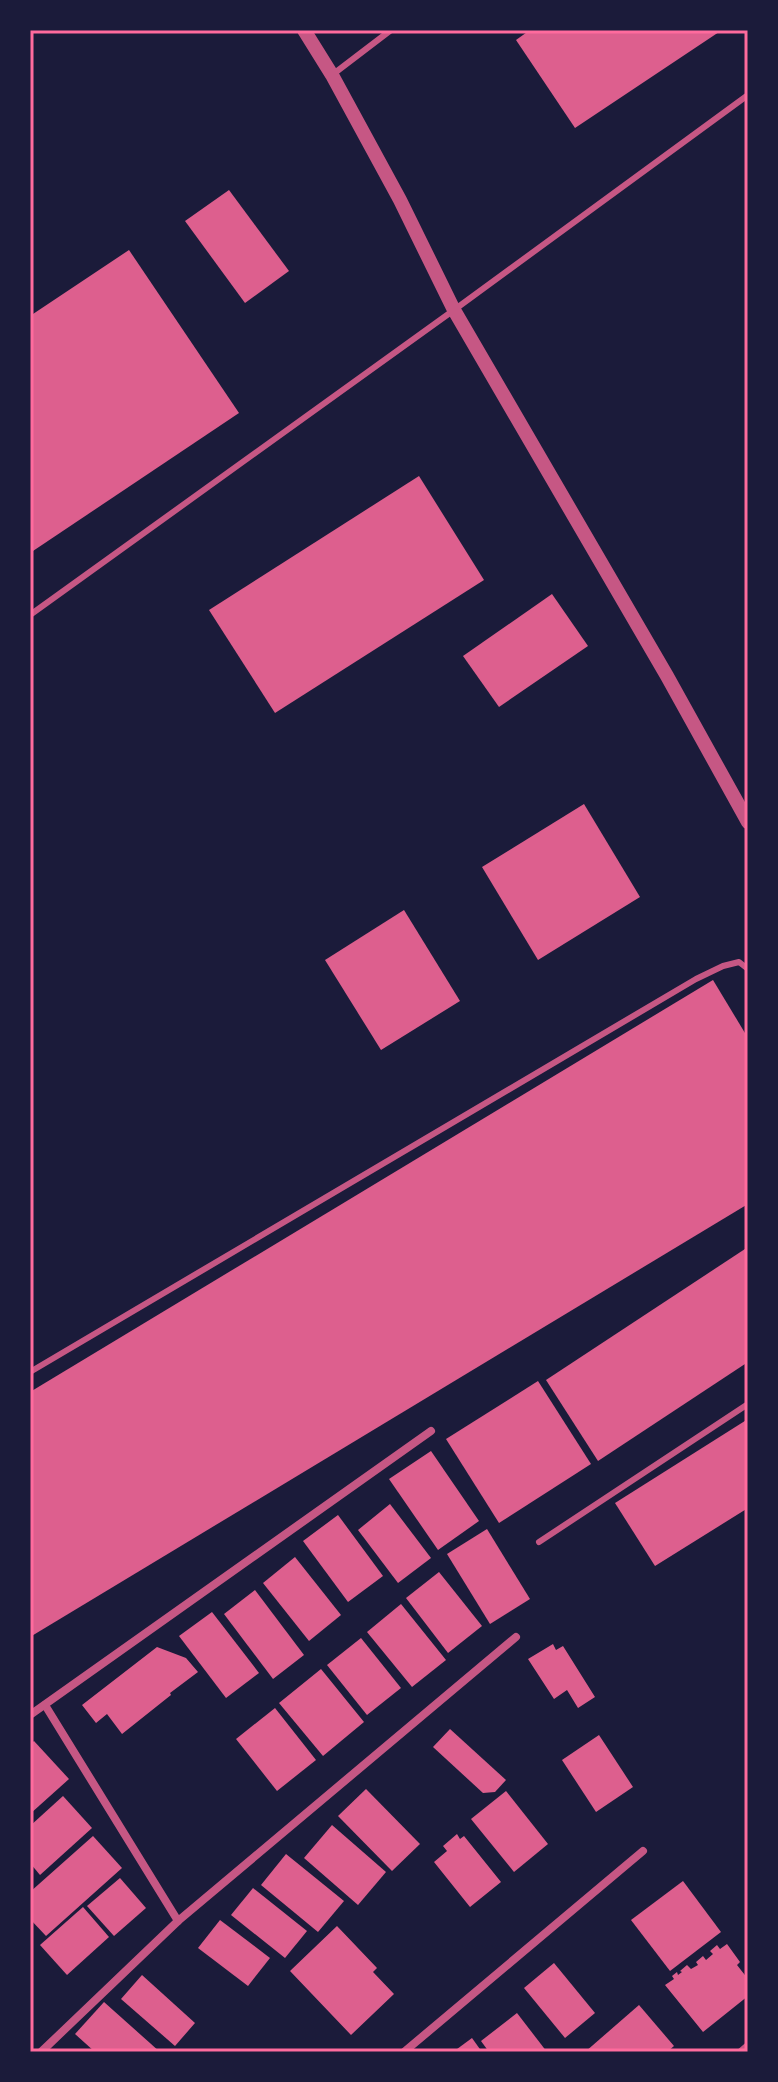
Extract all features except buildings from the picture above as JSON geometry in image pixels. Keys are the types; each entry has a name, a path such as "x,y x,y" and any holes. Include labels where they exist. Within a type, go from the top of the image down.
{"street":[{"path":"304,30 400,200 454,310 667,676 748,822"},
{"path":"30,1715 431,1431"},
{"path":"41,2052 178,1921 516,1637"},
{"path":"45,1705 178,1921"},
{"path":"404,2052 643,1851"},
{"path":"741,2052 748,2046"}],"lane":[{"path":"332,75 391,30"},
{"path":"30,615 748,95"},
{"path":"30,1372 696,979 739,962 748,969"},
{"path":"539,1542 748,1404"}]}
